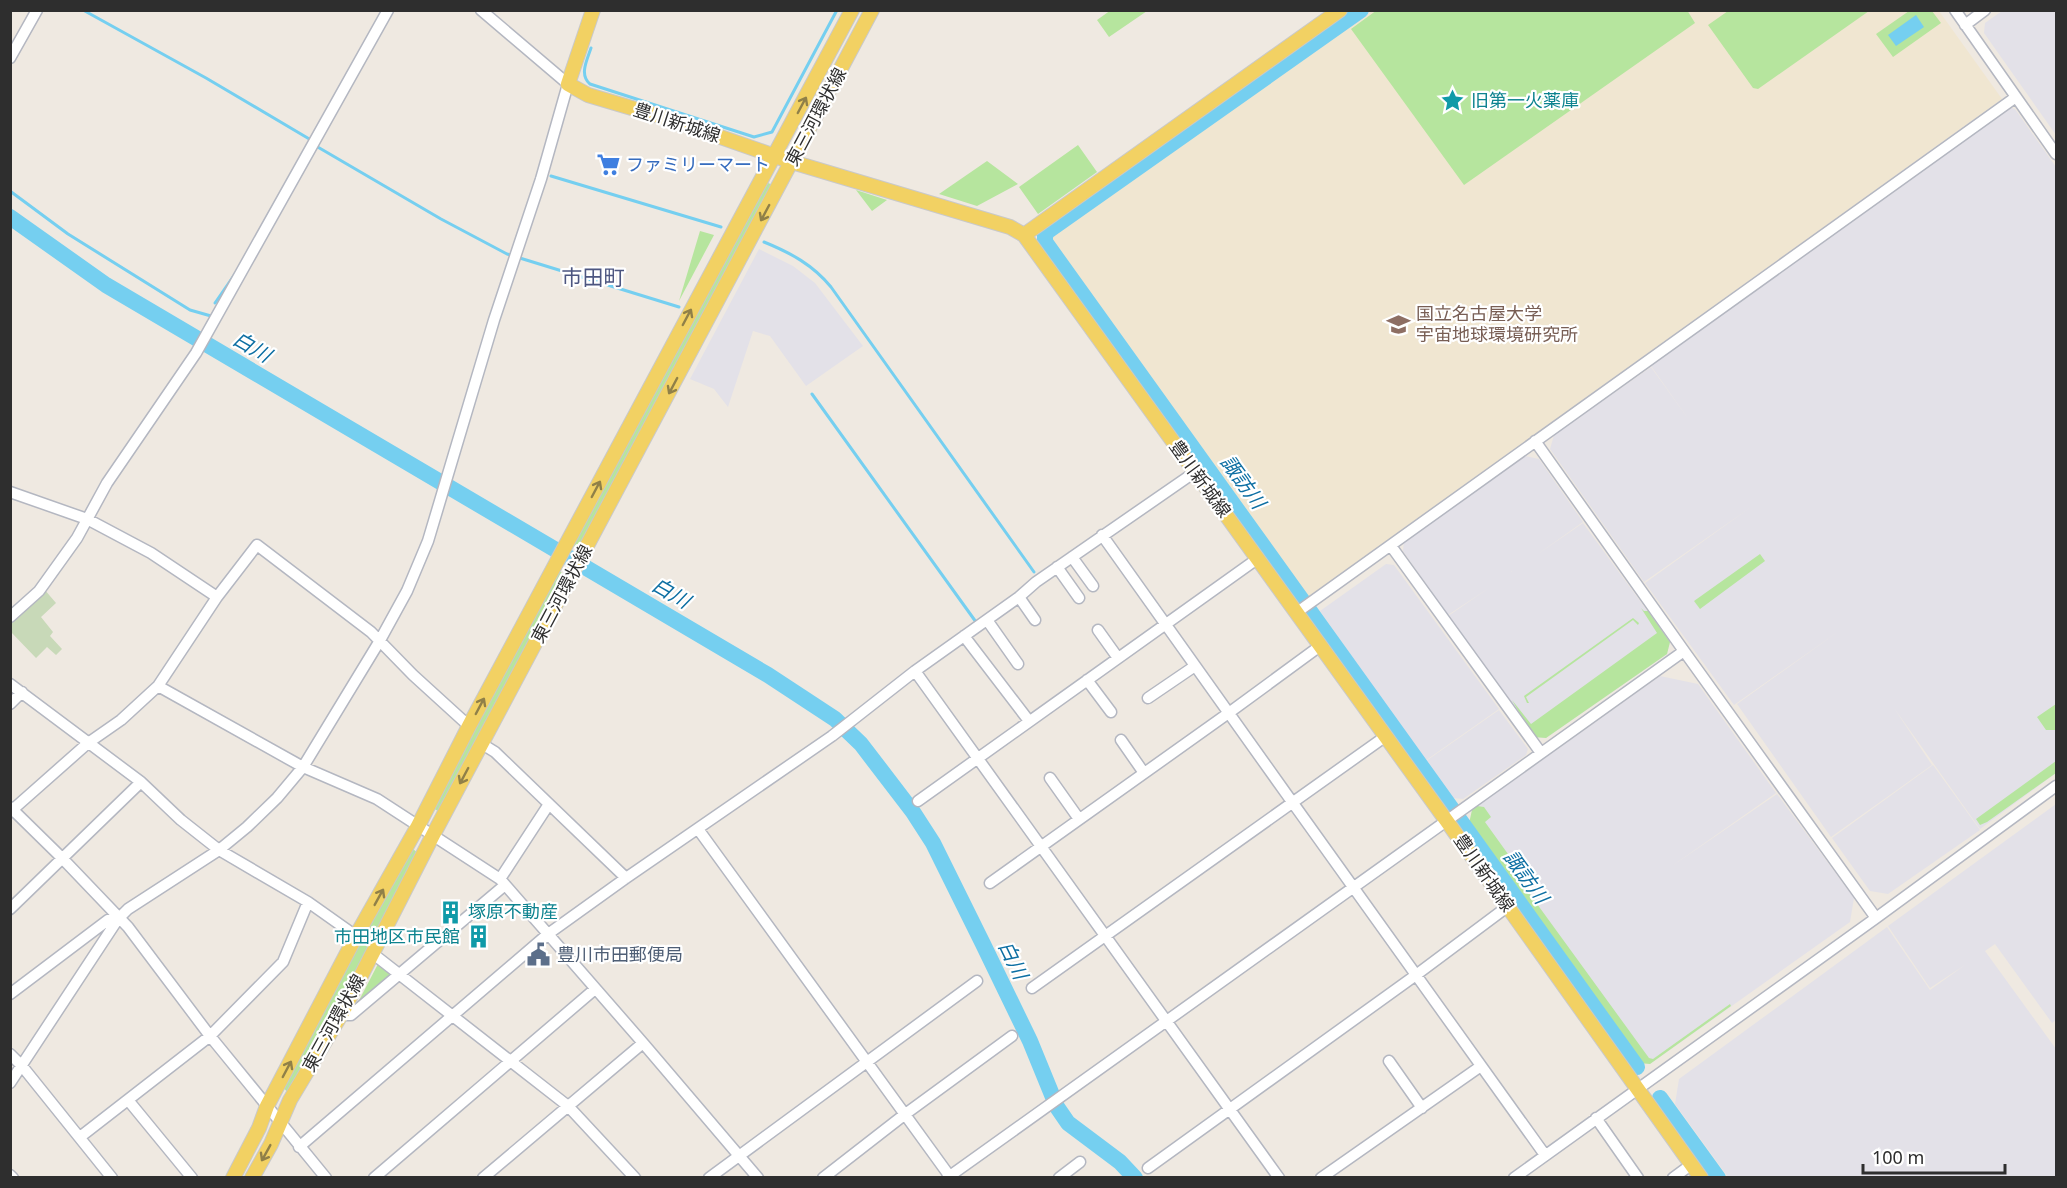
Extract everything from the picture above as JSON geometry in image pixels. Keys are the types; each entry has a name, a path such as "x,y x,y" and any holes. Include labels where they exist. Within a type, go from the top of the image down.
{"main road":[{"path":"568,84 593,10"},
{"name":"東三河環状線","path":"232,1178 356,936 418,826 469,726 852,10"},
{"name":"東三河環状線","path":"252,1178 281,1123 290,1100 341,1015 433,835 872,10"},
{"path":"1024,235 1340,10"},
{"name":"豊川新城線","path":"568,84 588,95 669,119 792,162 988,221 1024,235 1257,559 1299,612 1320,646 1449,818 1507,907 1701,1178"}],"street":[{"path":"10,58 37,10"},
{"path":"10,617 39,591 77,538 107,483 197,350 388,10"},
{"path":"10,1083 118,919 128,909 219,850 248,827 303,767 379,642 407,591 428,541 446,474 541,179 568,84 481,10"},
{"path":"1954,10 2056,154"},
{"path":"1965,25 1985,10"},
{"path":"1299,612 2016,97"},
{"path":"1535,441 1876,918"},
{"path":"299,1147 549,934 832,736 915,671 1019,597 1036,582 1195,472"},
{"path":"10,492 87,519 151,553 217,597"},
{"path":"1102,535 1545,1155"},
{"path":"326,1178 210,1036 128,927 62,858 11,810 88,743 121,720 158,686 217,597 257,546 371,632 469,726"},
{"path":"1391,546 1541,753"},
{"path":"1071,557 1093,586"},
{"path":"918,801 1257,559"},
{"path":"1057,567 1079,598"},
{"path":"1019,597 1035,620"},
{"path":"987,620 1018,664"},
{"path":"1098,630 1118,658"},
{"path":"964,636 1029,721"},
{"path":"990,883 1320,646"},
{"path":"698,829 949,1177 1684,651"},
{"path":"1148,698 1195,666"},
{"path":"915,671 1279,1178"},
{"path":"1087,680 1111,712"},
{"path":"10,684 141,782 181,820 219,850 308,902 356,936"},
{"path":"158,686 303,767 377,800 502,882 644,1043 758,1178"},
{"path":"10,704 22,692"},
{"path":"1032,988 1386,736"},
{"path":"1121,740 1144,772"},
{"path":"482,744 495,752 626,878"},
{"path":"1050,778 1079,819"},
{"path":"10,909 141,782"},
{"path":"1514,1178 2056,786"},
{"path":"341,1015 351,1015 502,882 549,804"},
{"path":"80,1137 210,1036 283,962 308,902"},
{"path":"1148,1168 1507,907"},
{"path":"10,994 108,920 118,919"},
{"path":"372,953 568,1106 634,1178"},
{"path":"709,1178 977,981"},
{"path":"374,1178 595,989"},
{"path":"823,1178 1012,1036"},
{"path":"483,1178 644,1043"},
{"path":"10,1054 112,1178"},
{"path":"1389,1061 1422,1108"},
{"path":"1321,1178 1481,1066"},
{"path":"128,1100 192,1178"},
{"path":"1596,1118 1638,1178"},
{"path":"1059,1178 1080,1162"},
{"path":"1673,1178 1692,1164"}],"shaded area":[{"name":"国立名古屋大学 宇宙地球環境研究所","path":"1358,11 1939,11 2002,99 1306,599 1047,239 1051,232"},
{"path":"2002,11 2056,11 2056,135 1984,33 1985,23"},
{"path":"2009,107 2015,109 2056,167 2056,773 1980,829 1894,708 1932,765 1831,837 1737,704 1839,631 1734,705 1645,583 1751,507 1644,582 1550,449 1554,435 1651,367 1689,420 1651,366"},
{"path":"759,249 793,266 815,283 863,346 806,386 770,336 753,331 728,407 714,389 690,379"},
{"path":"1525,456 1539,459 1583,522 1538,554 1583,523 1670,642 1667,654 1546,738 1533,737 1448,616 1489,588 1448,615 1403,551 1404,540"},
{"path":"1386,564 1394,565 1499,709 1425,761 1320,611"},
{"path":"1660,676 1698,684 1776,793 1669,868 1777,794 1854,898 1850,922 1650,1064 1471,817 1472,810"},
{"path":"1499,710 1528,749 1526,755 1463,799 1453,798 1426,761"},
{"path":"1933,765 1980,830 1888,894 1870,891 1832,838"},
{"path":"2056,804 2056,1020 2052,1023 1995,944 1985,951 2056,1049 2056,1177 1728,1177 1675,1104 1679,1079 1887,927 1930,990 1965,965 1930,988 1888,926"}],"green space":[{"path":"1111,10 1147,11 1109,37 1097,20"},
{"path":"1377,10 1687,10 1695,23 1464,185 1351,29"},
{"path":"1728,11 1869,11 1758,89 1753,88 1708,25"},
{"path":"1909,11 1932,11 1941,23 1893,57 1876,34"},
{"path":"1078,145 1097,172 1038,214 1019,187"},
{"path":"987,161 1018,184 977,206 939,194"},
{"path":"768,183 776,186 581,550 571,545"},
{"path":"856,190 887,200 872,211"},
{"path":"700,231 714,235 679,301"},
{"path":"1760,554 1765,561 1700,609 1694,601"},
{"path":"558,570 567,577 491,721 438,811 431,807"},
{"path":"44,589 56,603 41,617 53,632 50,636 62,649 56,655 47,647 36,658 11,632 11,621"},
{"path":"1641,608 1648,611 1670,642 1667,654 1546,738 1533,737 1512,700 1531,724 1657,633"},
{"path":"1633,618 1639,623 1638,625 1633,620 1526,697 1529,703 1527,703 1524,696"},
{"path":"2056,704 2056,730 2046,730 2037,717"},
{"path":"2056,761 2056,773 1980,825 1976,819"},
{"path":"1477,806 1484,807 1491,817 1485,822 1513,861 1523,857 1511,868 1649,1058 1653,1059 1730,1004 1731,1006 1650,1064 1638,1063 1468,828 1472,810"},
{"path":"413,849 419,854 288,1093 282,1086 359,941"},
{"path":"379,962 396,974 353,1012"}],"water":[{"path":"1916,15 1924,27 1896,46 1888,35"}],"waterway":[{"path":"83,10 206,78 311,140"},
{"path":"591,48 584,72 590,84 754,137 772,132 837,10"},
{"name":"諏訪川","path":"1361,10 1048,231 1045,235 1045,242 1637,1067"},
{"path":"316,146 441,219 507,254 679,307"},
{"path":"551,176 721,227"},
{"path":"10,191 68,234 190,310 211,316"},
{"name":"白川","path":"10,217 106,285 768,675 835,719 861,744 913,812 933,843 1030,1041 1057,1107 1068,1123 1120,1162 1135,1178"},
{"path":"764,242 801,260 831,287 1034,572"},
{"path":"215,303 235,274"},
{"path":"812,394 976,622"},
{"name":"諏訪川","path":"1660,1098 1718,1178"}],"place":[{"name":"旧第一火薬庫","path":"1453,101"},
{"name":"ファミリーマート","path":"608,165"},
{"name":"国立名古屋大学 宇宙地球環境研究所","path":"1398,324"},
{"name":"塚原不動産","path":"450,912"},
{"name":"市田地区市民館","path":"478,937"},
{"name":"豊川市田郵便局","path":"539,955"}],"district":[{"name":"市田町","path":"593,278"}]}
